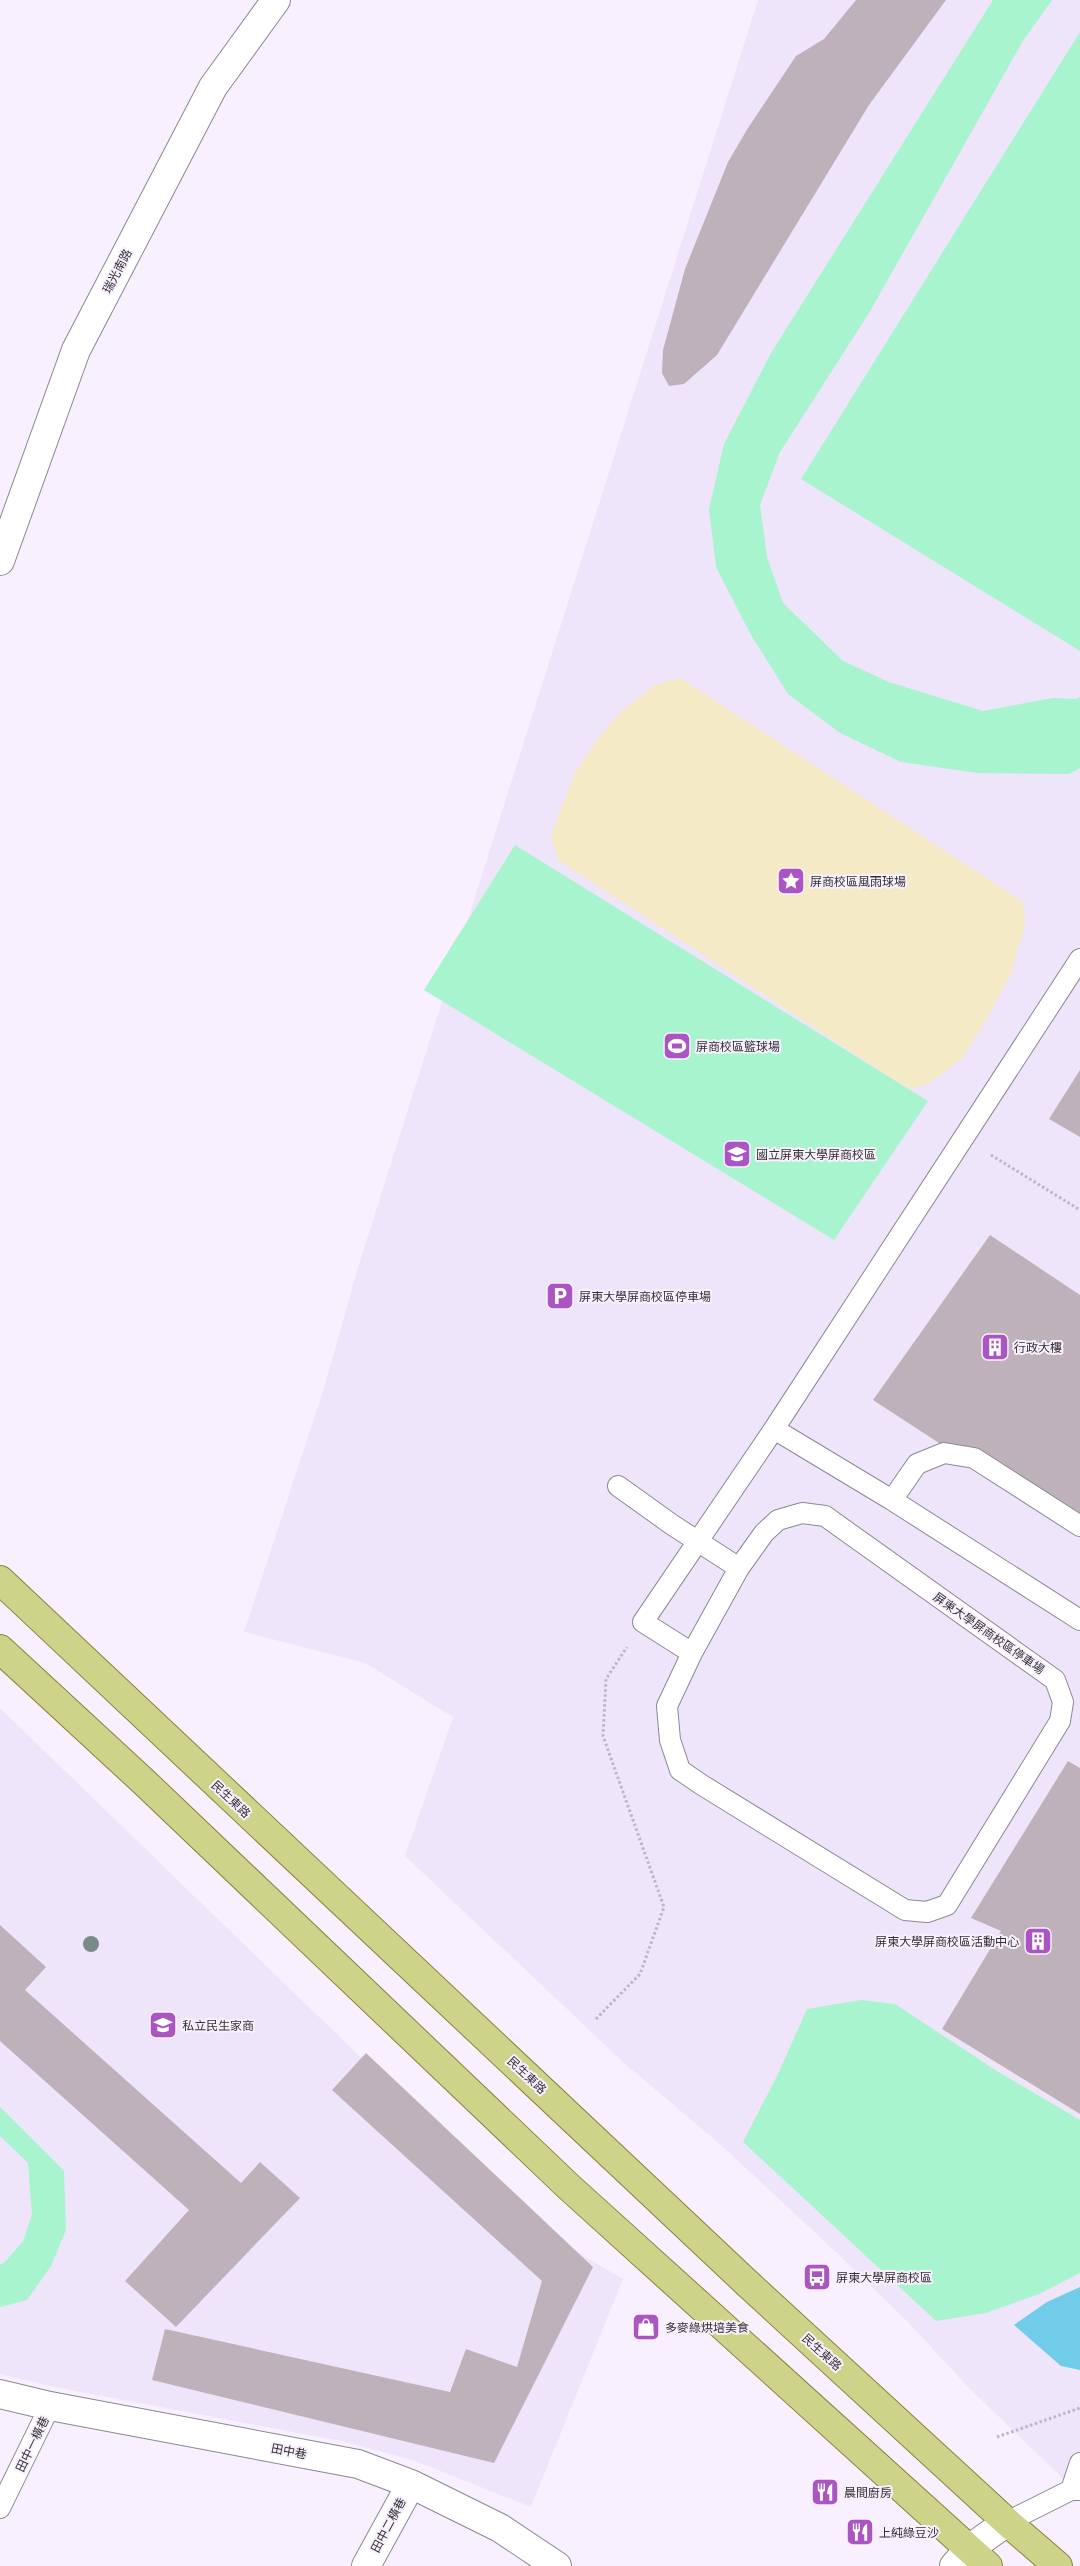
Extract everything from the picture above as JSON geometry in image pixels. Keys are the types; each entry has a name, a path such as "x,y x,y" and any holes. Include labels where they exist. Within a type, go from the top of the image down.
{"main road":[{"name":"民生東路","path":"0,1580 742,2278 1007,2522 1058,2566"},
{"path":"0,1649 144,1782 569,2187 970,2560"}],"street":[{"name":"瑞光南路","path":"0,562 76,350 213,87 276,0"},
{"name":"田中巷","path":"0,2394 50,2406 358,2464 410,2484 500,2528 557,2566"},
{"name":"田中二橫巷","path":"366,2566 410,2484"},
{"path":"970,2560 1007,2522"}],"lane":[{"path":"692,1653 643,1622 774,1429 1080,960"},
{"path":"774,1429 892,1500 1080,1620"},
{"path":"892,1500 917,1464 944,1453 974,1458 1080,1526"},
{"path":"618,1486 697,1542 739,1568"},
{"name":"屏東大學屏商校區停車場","path":"802,1513 825,1516 1055,1680 1063,1702 1060,1720 947,1905 927,1912 905,1910 680,1770 670,1740 667,1706 692,1653 739,1568 764,1533 778,1520 802,1513"},
{"name":"田中一橫巷","path":"0,2508 50,2406"},
{"path":"1007,2522 1078,2477"}],"path":[{"path":"991,1155 1080,1210"},
{"path":"596,2019 640,1974 664,1907 604,1736 606,1679 643,1622"},
{"path":"997,2437 1080,2408"}],"shaded area":[{"name":"國立屏東大學屏商校區","path":"758,0 1080,0 1080,2495 968,2387 907,2321 839,2255 721,2145 624,2063 405,1856 453,1717 365,1663 244,1632 324,1388 357,1271"},
{"name":"私立民生家商","path":"0,1708 538,2229 623,2279 531,2507 413,2460 341,2441 54,2387 0,2374"}],"green space":[{"path":"993,0 1052,0 1023,41 869,313 780,452 760,505 767,557 783,603 843,661 889,682 983,711 1053,698 1075,699 1080,697 1080,768 1069,774 977,773 901,762 840,733 788,694 751,635 716,567 709,509 724,444 771,353"},
{"path":"1080,32 1080,651 801,479"},
{"name":"屏商校區籃球場","path":"515,845 928,1101 834,1240 424,990"},
{"path":"861,2000 895,2004 997,2071 1080,2120 1080,2273 1039,2294 986,2313 936,2321 743,2142 778,2074 807,2009"},
{"path":"0,2107 64,2171 66,2230 51,2266 27,2300 0,2307 0,2264 4,2263 23,2241 32,2215 28,2163 0,2136"}],"sand":[{"name":"屏商校區風雨球場","path":"680,678 1023,902 1025,926 1011,973 987,1018 962,1058 931,1082 910,1090 558,860 551,837 576,771 597,740 620,713 655,685"}],"water":[{"path":"1080,2287 1080,2370 1061,2366 1014,2325 1047,2302"}],"building":[{"path":"856,0 946,0 869,105 717,355 684,384 669,386 662,373 663,350 685,269 728,162 748,128 796,56 824,39"},
{"path":"1080,1070 1080,1137 1049,1119"},
{"name":"行政大樓","path":"990,1235 1080,1295 1080,1535 873,1400"},
{"name":"屏東大學屏商校區活動中心","path":"1068,1761 1080,1768 1080,2114 942,2029 1001,1931 971,1918"},
{"path":"0,1925 46,1967 25,1990 241,2183 260,2162 300,2198 176,2327 125,2281 189,2210 0,2041"},
{"path":"366,2053 593,2267 494,2463 152,2380 165,2329 450,2392 466,2349 517,2367 542,2281 332,2090"}],"place":[{"name":"屏商校區風雨球場","path":"791,881"},
{"name":"屏商校區籃球場","path":"677,1046"},
{"name":"國立屏東大學屏商校區","path":"737,1154"},
{"name":"屏東大學屏商校區停車場","path":"560,1296"},
{"name":"行政大樓","path":"995,1347"},
{"name":"屏東大學屏商校區活動中心","path":"1038,1941"},
{"name":"私立民生家商","path":"163,2025"},
{"name":"屏東大學屏商校區","path":"817,2277"},
{"name":"多麥綠烘培美食","path":"646,2327"},
{"name":"晨間廚房","path":"825,2492"},
{"name":"上純綠豆沙","path":"860,2532"}]}
